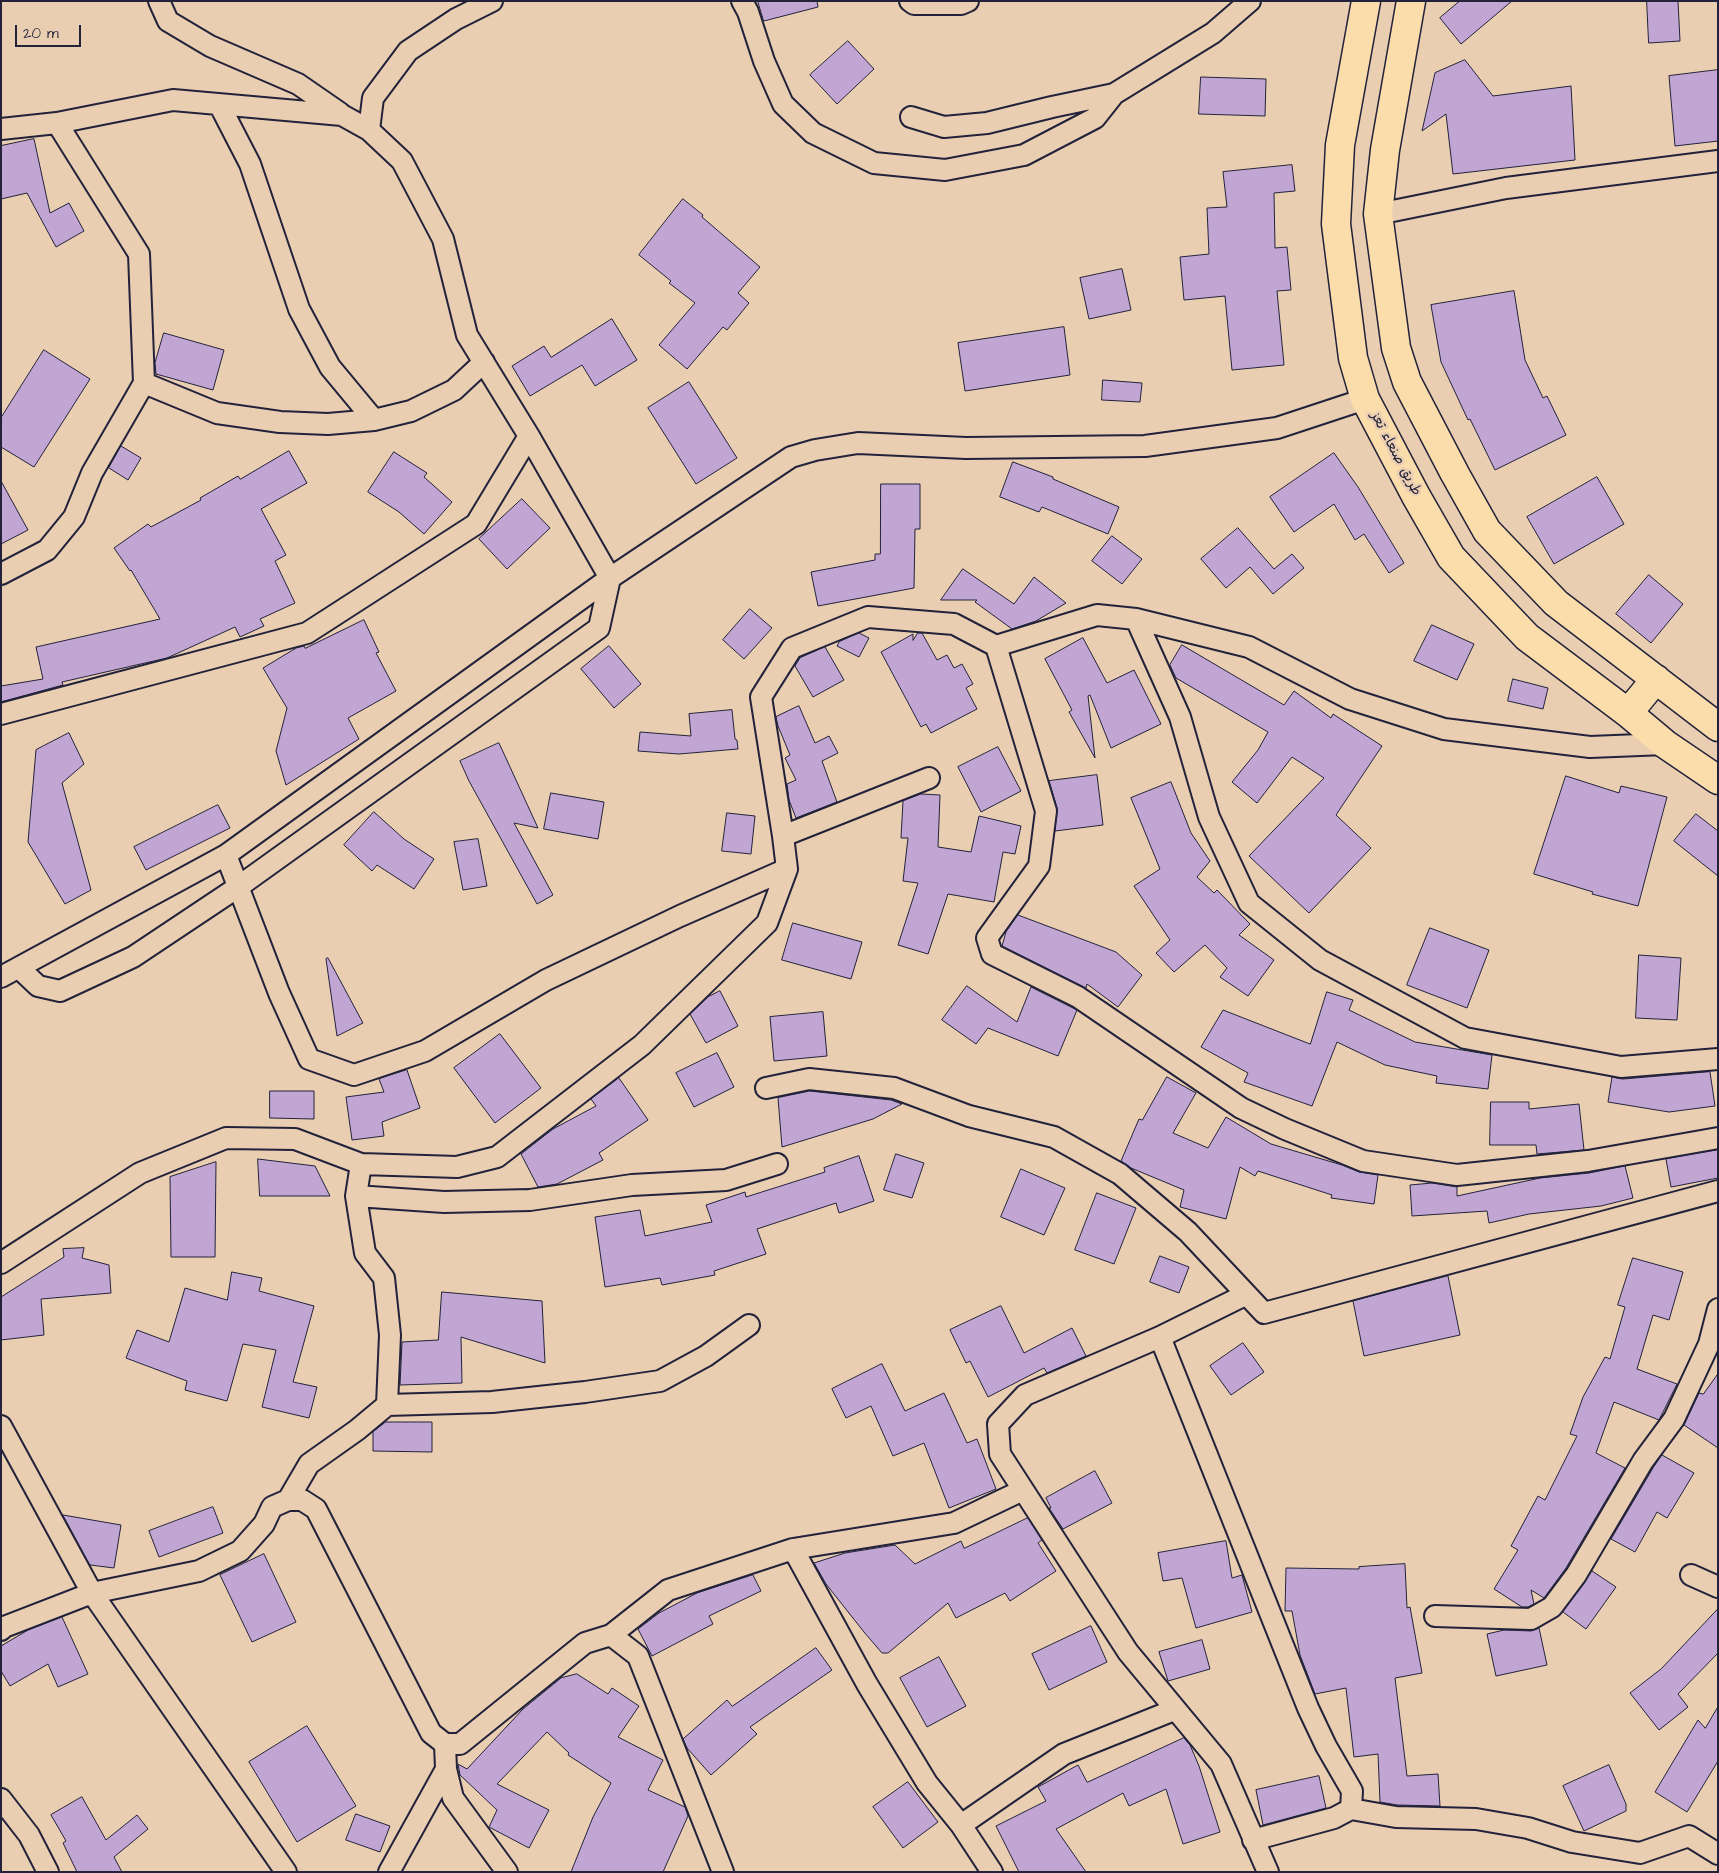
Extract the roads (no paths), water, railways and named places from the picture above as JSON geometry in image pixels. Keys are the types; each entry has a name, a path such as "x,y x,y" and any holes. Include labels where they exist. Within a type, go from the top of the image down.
{"highway":[{"name":"طريق صنعاء تعز","path":"1366,1 1340,145 1336,224 1353,358 1366,399 1416,496 1451,557 1526,637 1628,713 1665,744 1718,780"},
{"path":"1412,1 1385,150 1378,214 1396,348 1407,382 1487,531 1556,603 1718,727"},
{"path":"1628,713 1656,678"}],"street":[{"path":"10,972 38,986 60,991 133,957 238,887 599,628 610,578 530,436 467,335 443,238 402,161 369,130 298,84 210,46 168,21 159,1"},
{"path":"369,130 373,98 408,50 456,19 492,1"},
{"path":"742,1 748,12 764,61 783,104 813,133 874,162 945,170 1024,155 1095,118 1114,94"},
{"path":"910,1 914,4 961,4 968,1"},
{"path":"911,118 944,127 987,123 1114,94 1213,33 1250,1"},
{"path":"1,129 57,123 173,100 342,114"},
{"path":"219,104 250,164 299,309 330,367 374,420"},
{"path":"1,574 47,550 74,517 92,473 144,383 139,254 57,123"},
{"path":"1378,214 1506,188 1718,161"},
{"path":"144,383 217,413 280,422 328,424 374,420 411,411 454,390 484,362"},
{"path":"10,972 226,855 610,578 791,457 815,450 858,443 966,448 1145,446 1277,428 1366,399"},
{"path":"1,714 306,633 476,524 530,436"},
{"path":"1,1263 140,1173 226,1138 296,1139 361,1164 458,1167 498,1157 642,1046 767,923 787,869 784,836 761,697 792,648 868,617 954,624 996,646 1097,615 1136,619 1249,647 1350,699 1444,729 1590,747 1665,744"},
{"path":"1136,619 1180,717 1209,817 1249,904 1320,960 1465,1038 1621,1067 1718,1060"},
{"path":"996,646 1046,811 1038,866 987,938 992,954 1078,997 1241,1108 1285,1129 1363,1161 1457,1175 1588,1161 1718,1138"},
{"path":"784,836 929,778"},
{"path":"226,855 279,992 309,1059 354,1075 425,1051 546,980 680,916 787,869"},
{"path":"766,1088 810,1079 894,1088 970,1116 1054,1137 1120,1174 1188,1232 1245,1295 1264,1313 1718,1191"},
{"path":"361,1164 356,1196 364,1253 384,1278 390,1336 387,1405"},
{"path":"356,1196 444,1202 530,1200 632,1185 726,1180 777,1164"},
{"path":"1245,1295 1160,1338 1025,1395 998,1424 1000,1454 1128,1652 1220,1764 1244,1814 1253,1840 1268,1872"},
{"path":"1435,1616 1531,1619 1552,1607 1576,1574 1643,1461 1674,1418 1709,1344 1718,1309"},
{"path":"288,1500 309,1464 357,1430 387,1405 492,1402 585,1392 660,1381 706,1356 749,1325"},
{"path":"1160,1338 1308,1708 1326,1746 1352,1791 1351,1809"},
{"path":"2,1428 92,1593 286,1872"},
{"path":"1,1630 4,1627 92,1593 199,1571 240,1552 264,1524 272,1507 288,1500 302,1500 316,1509 430,1733 445,1744 460,1744 585,1643 611,1636 668,1590 793,1549 954,1523 1023,1490"},
{"path":"793,1549 867,1684 922,1775 961,1825 992,1872"},
{"path":"1691,1575 1718,1587"},
{"path":"611,1636 638,1656 723,1872"},
{"path":"961,1825 1064,1754 1174,1710"},
{"path":"445,1744 446,1769 453,1798 507,1872"},
{"path":"389,1872 446,1769"},
{"path":"1,1799 29,1835 48,1872"},
{"path":"1253,1840 1334,1818 1351,1809 1396,1816 1476,1819 1528,1828 1572,1842 1640,1853 1689,1836 1718,1854"}]}
